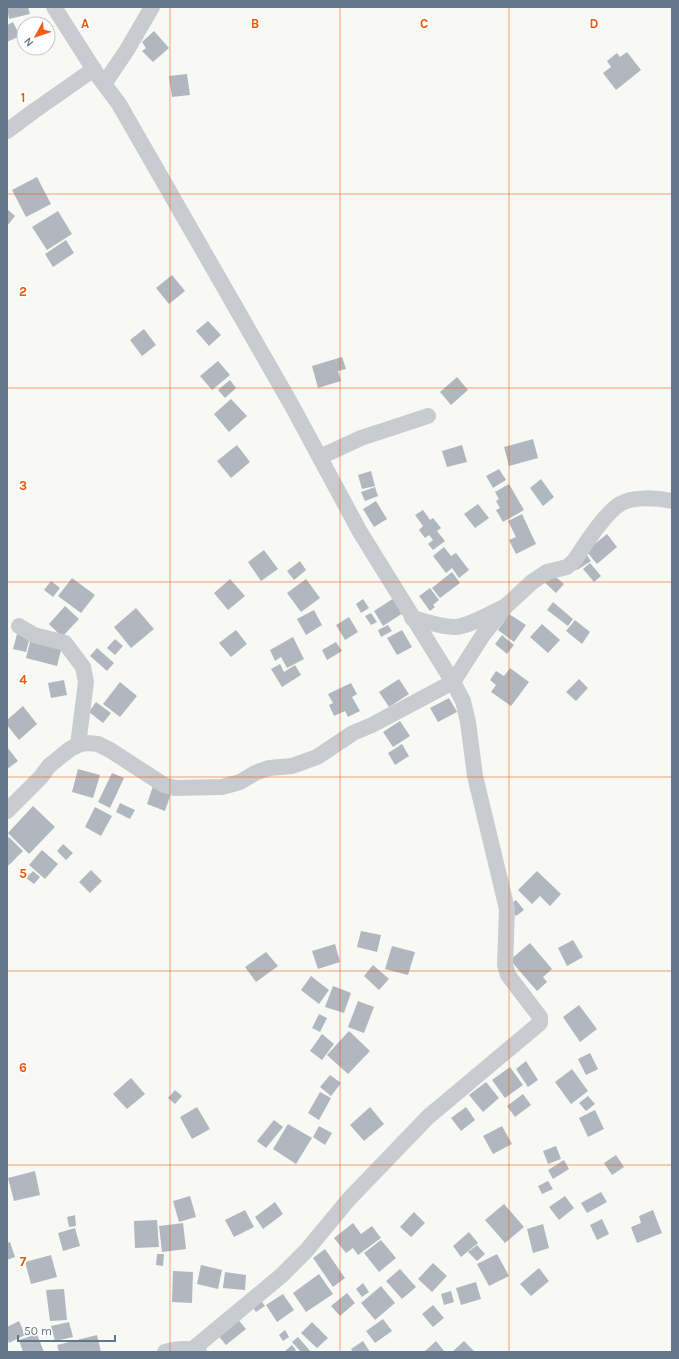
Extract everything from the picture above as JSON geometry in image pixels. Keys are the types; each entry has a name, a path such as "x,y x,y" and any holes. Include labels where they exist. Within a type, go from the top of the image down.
{"street":[{"path":"54,7 118,104 291,404 360,532 453,682 463,701 468,722 475,776 507,908 505,965 508,975 541,1020 540,1023 483,1072 428,1117 349,1199 306,1251 282,1275 196,1351 174,1349 165,1352"},
{"path":"104,84 127,50 152,7"},
{"path":"7,131 94,69"},
{"path":"320,457 361,438 428,416"},
{"path":"7,811 41,777 49,766 70,749 87,743 98,744 104,747 164,785 175,788 222,787 240,782 255,773 269,768 292,766 317,757 353,733 453,682 483,635 506,606 532,582 547,572 567,567 574,561 608,515 620,503 631,500 658,498 672,501"},
{"path":"412,618 456,627 464,625 506,606"},
{"path":"19,626 34,636 65,643 83,667 86,682 78,745"}],"building":[{"path":"7,7 28,7 30,14 16,16 16,17 9,19"},
{"path":"13,22 16,28 16,38 7,42 7,25"},
{"path":"154,31 169,48 153,62 142,51 146,48 142,42"},
{"path":"627,52 641,70 616,90 603,73 611,67 607,61 617,53 620,57"},
{"path":"187,74 190,95 172,97 169,76"},
{"path":"37,177 51,204 26,217 12,190"},
{"path":"7,209 15,216 7,226"},
{"path":"58,211 72,234 47,250 32,227"},
{"path":"66,240 74,253 53,267 45,254"},
{"path":"172,275 185,291 169,304 156,288"},
{"path":"208,321 221,335 209,346 196,331"},
{"path":"144,329 156,345 142,356 130,340"},
{"path":"342,357 346,369 338,371 341,381 318,388 312,366"},
{"path":"218,361 230,375 212,390 200,376"},
{"path":"457,377 468,390 451,405 440,392"},
{"path":"230,380 236,388 225,398 218,390"},
{"path":"231,399 247,416 229,432 214,414"},
{"path":"533,439 538,458 509,466 504,447"},
{"path":"237,445 250,462 231,478 217,461"},
{"path":"462,445 467,462 447,467 442,451"},
{"path":"499,469 506,480 493,488 486,476"},
{"path":"371,471 375,486 362,489 358,475"},
{"path":"541,479 554,497 543,506 530,488"},
{"path":"509,484 524,510 503,522 496,510 500,508 496,501 499,499 495,492"},
{"path":"375,487 378,496 365,501 361,492"},
{"path":"376,501 387,519 374,527 363,509"},
{"path":"478,504 489,518 475,528 464,514"},
{"path":"423,510 430,520 433,518 441,528 437,531 445,541 433,550 428,544 433,540 429,535 425,538 419,530 423,526 415,515"},
{"path":"522,514 536,544 516,554 509,540 516,537 508,521"},
{"path":"607,534 617,547 597,564 586,551"},
{"path":"444,547 451,556 456,553 469,570 459,578 452,568 446,573 433,556"},
{"path":"264,550 278,569 261,581 248,562"},
{"path":"586,554 591,561 577,570 573,563"},
{"path":"300,561 306,570 294,580 287,571"},
{"path":"590,563 601,576 594,582 583,569"},
{"path":"452,572 460,583 440,598 432,588"},
{"path":"550,572 564,584 556,593 542,580"},
{"path":"72,578 95,595 81,613 58,596"},
{"path":"230,579 245,596 228,610 214,593"},
{"path":"306,579 320,598 301,612 287,593"},
{"path":"51,581 60,588 53,597 44,590"},
{"path":"430,588 439,600 433,605 435,607 430,611 419,596"},
{"path":"394,598 403,613 383,626 374,611"},
{"path":"363,599 369,608 361,613 356,604"},
{"path":"553,602 573,619 568,626 547,610"},
{"path":"65,606 79,619 62,637 49,624"},
{"path":"136,608 154,629 131,648 114,627"},
{"path":"314,610 322,625 306,635 297,619"},
{"path":"371,613 377,622 371,625 365,616"},
{"path":"509,614 526,625 514,642 498,630"},
{"path":"349,617 358,632 345,640 336,625"},
{"path":"575,620 590,632 582,644 566,631"},
{"path":"542,624 560,640 548,653 530,637"},
{"path":"388,625 392,631 381,637 378,630"},
{"path":"236,630 247,644 231,657 219,643"},
{"path":"402,630 412,647 397,655 387,638"},
{"path":"17,634 30,637 26,652 13,649"},
{"path":"502,635 514,645 507,654 495,644"},
{"path":"293,637 304,659 287,668 281,657 275,661 270,650"},
{"path":"31,638 62,646 57,666 26,658"},
{"path":"115,639 123,646 115,655 107,648"},
{"path":"336,642 342,651 327,660 322,650"},
{"path":"97,648 114,663 107,671 90,656"},
{"path":"280,664 284,672 295,665 301,675 282,687 271,669"},
{"path":"510,668 529,682 511,706 491,692 496,685 490,680 496,671 504,676"},
{"path":"399,679 409,694 389,707 379,692"},
{"path":"579,679 588,688 576,701 566,692"},
{"path":"64,680 67,695 51,698 48,683"},
{"path":"120,682 137,696 120,717 103,704"},
{"path":"351,683 357,694 352,697 360,711 348,717 345,711 334,716 329,705 333,703 328,694"},
{"path":"449,698 457,712 438,722 430,708"},
{"path":"96,702 111,713 103,723 89,712"},
{"path":"23,706 37,724 19,740 7,725 7,720"},
{"path":"400,721 410,736 393,747 383,732"},
{"path":"402,744 409,756 395,765 388,753"},
{"path":"7,747 18,761 7,769"},
{"path":"78,769 100,775 93,798 72,792"},
{"path":"112,773 124,778 110,808 98,802"},
{"path":"153,786 171,793 165,811 147,804"},
{"path":"120,803 135,810 130,819 116,812"},
{"path":"33,806 55,827 29,854 8,833"},
{"path":"95,807 112,816 101,836 85,827"},
{"path":"9,837 23,851 7,867 7,839"},
{"path":"63,844 73,853 66,860 57,851"},
{"path":"42,850 58,864 45,879 29,865"},
{"path":"91,870 102,881 90,893 79,882"},
{"path":"33,871 40,877 34,884 26,878"},
{"path":"537,871 561,894 550,906 540,896 532,904 518,890"},
{"path":"516,900 524,910 516,916 508,906"},
{"path":"361,931 381,935 377,952 357,947"},
{"path":"573,940 583,957 567,966 558,948"},
{"path":"530,943 552,969 543,977 547,982 537,991 510,960"},
{"path":"335,944 340,962 318,969 312,951"},
{"path":"392,946 415,952 408,975 385,969"},
{"path":"266,952 278,966 256,982 245,967"},
{"path":"373,965 389,979 379,990 364,976"},
{"path":"311,976 329,990 319,1004 301,990"},
{"path":"333,986 351,993 344,1013 325,1007"},
{"path":"358,1001 374,1007 364,1033 348,1027"},
{"path":"579,1005 597,1029 580,1042 563,1017"},
{"path":"319,1014 327,1018 320,1032 312,1028"},
{"path":"349,1031 370,1051 348,1074 327,1055"},
{"path":"322,1034 334,1044 322,1060 310,1051"},
{"path":"590,1053 598,1069 586,1075 578,1059"},
{"path":"526,1061 538,1080 528,1087 516,1069"},
{"path":"510,1067 523,1085 505,1098 492,1080"},
{"path":"572,1069 588,1091 571,1104 555,1082"},
{"path":"330,1075 341,1083 331,1096 320,1087"},
{"path":"131,1078 145,1094 127,1109 113,1094"},
{"path":"486,1082 499,1098 483,1112 469,1095"},
{"path":"175,1090 182,1096 175,1104 168,1098"},
{"path":"320,1092 331,1098 319,1120 308,1113"},
{"path":"523,1094 531,1105 515,1117 507,1106"},
{"path":"588,1096 595,1104 586,1111 579,1103"},
{"path":"197,1107 210,1129 192,1139 180,1117"},
{"path":"370,1107 384,1124 364,1141 350,1125"},
{"path":"466,1107 475,1120 461,1131 451,1118"},
{"path":"595,1110 604,1129 588,1137 579,1118"},
{"path":"274,1120 283,1127 266,1148 257,1141"},
{"path":"288,1124 312,1138 296,1164 273,1149"},
{"path":"319,1126 332,1133 325,1145 313,1137"},
{"path":"502,1126 512,1144 493,1154 483,1136"},
{"path":"556,1146 561,1159 548,1164 543,1151"},
{"path":"616,1155 624,1167 612,1175 604,1163"},
{"path":"564,1160 569,1169 553,1179 548,1170"},
{"path":"35,1171 40,1195 14,1201 8,1178"},
{"path":"548,1181 553,1189 542,1194 538,1186"},
{"path":"601,1192 607,1202 587,1213 581,1203"},
{"path":"190,1196 196,1217 179,1222 173,1201"},
{"path":"565,1196 574,1208 559,1220 549,1207"},
{"path":"275,1202 283,1214 263,1229 255,1217"},
{"path":"504,1204 524,1227 505,1243 485,1220"},
{"path":"245,1210 254,1227 234,1237 225,1220"},
{"path":"653,1210 662,1233 637,1243 631,1227 641,1223 639,1216"},
{"path":"414,1212 425,1223 411,1237 400,1227"},
{"path":"75,1215 76,1226 69,1227 67,1217"},
{"path":"602,1219 609,1234 597,1240 590,1225"},
{"path":"157,1220 159,1247 135,1248 134,1221"},
{"path":"183,1223 186,1249 162,1252 159,1226"},
{"path":"353,1223 361,1234 372,1226 381,1238 358,1255 353,1248 346,1253 334,1238"},
{"path":"543,1224 549,1248 533,1253 527,1229"},
{"path":"75,1228 80,1246 63,1251 58,1233"},
{"path":"469,1232 478,1243 461,1257 453,1246"},
{"path":"381,1240 396,1258 379,1272 364,1253"},
{"path":"10,1242 15,1257 7,1260 7,1243"},
{"path":"477,1245 485,1254 477,1261 468,1252"},
{"path":"325,1249 345,1278 333,1287 313,1258"},
{"path":"157,1254 164,1254 163,1266 156,1265"},
{"path":"497,1254 509,1276 489,1286 477,1264"},
{"path":"51,1255 57,1277 31,1284 25,1262"},
{"path":"433,1263 447,1276 432,1292 418,1279"},
{"path":"201,1265 222,1270 218,1289 197,1284"},
{"path":"539,1268 549,1281 531,1296 520,1284"},
{"path":"400,1269 416,1287 402,1299 386,1281"},
{"path":"173,1271 193,1272 192,1303 172,1302"},
{"path":"225,1272 246,1275 245,1290 223,1288"},
{"path":"319,1274 333,1294 306,1312 293,1293"},
{"path":"476,1282 481,1299 461,1305 456,1288"},
{"path":"363,1283 369,1292 362,1297 356,1289"},
{"path":"381,1286 395,1303 375,1320 361,1303"},
{"path":"64,1289 67,1320 50,1321 46,1290"},
{"path":"451,1291 454,1302 444,1305 441,1294"},
{"path":"347,1293 355,1303 340,1316 331,1306"},
{"path":"283,1294 294,1310 277,1322 266,1305"},
{"path":"260,1299 265,1306 256,1312 251,1305"},
{"path":"433,1305 444,1318 433,1327 422,1314"},
{"path":"236,1317 246,1329 226,1345 216,1333"},
{"path":"383,1319 392,1331 375,1343 366,1331"},
{"path":"19,1321 25,1335 9,1343 7,1339 7,1327"},
{"path":"69,1322 73,1337 55,1341 51,1326"},
{"path":"312,1322 328,1338 317,1348 301,1333"},
{"path":"285,1330 289,1337 283,1341 279,1335"},
{"path":"37,1334 44,1352 23,1352 19,1340"},
{"path":"97,1335 101,1352 59,1352 57,1345"},
{"path":"298,1337 311,1352 301,1352 292,1342"},
{"path":"363,1341 370,1352 353,1352 351,1349"},
{"path":"436,1341 445,1352 424,1352"},
{"path":"464,1341 475,1352 452,1352"},
{"path":"292,1345 296,1350 294,1352 284,1352"}]}
